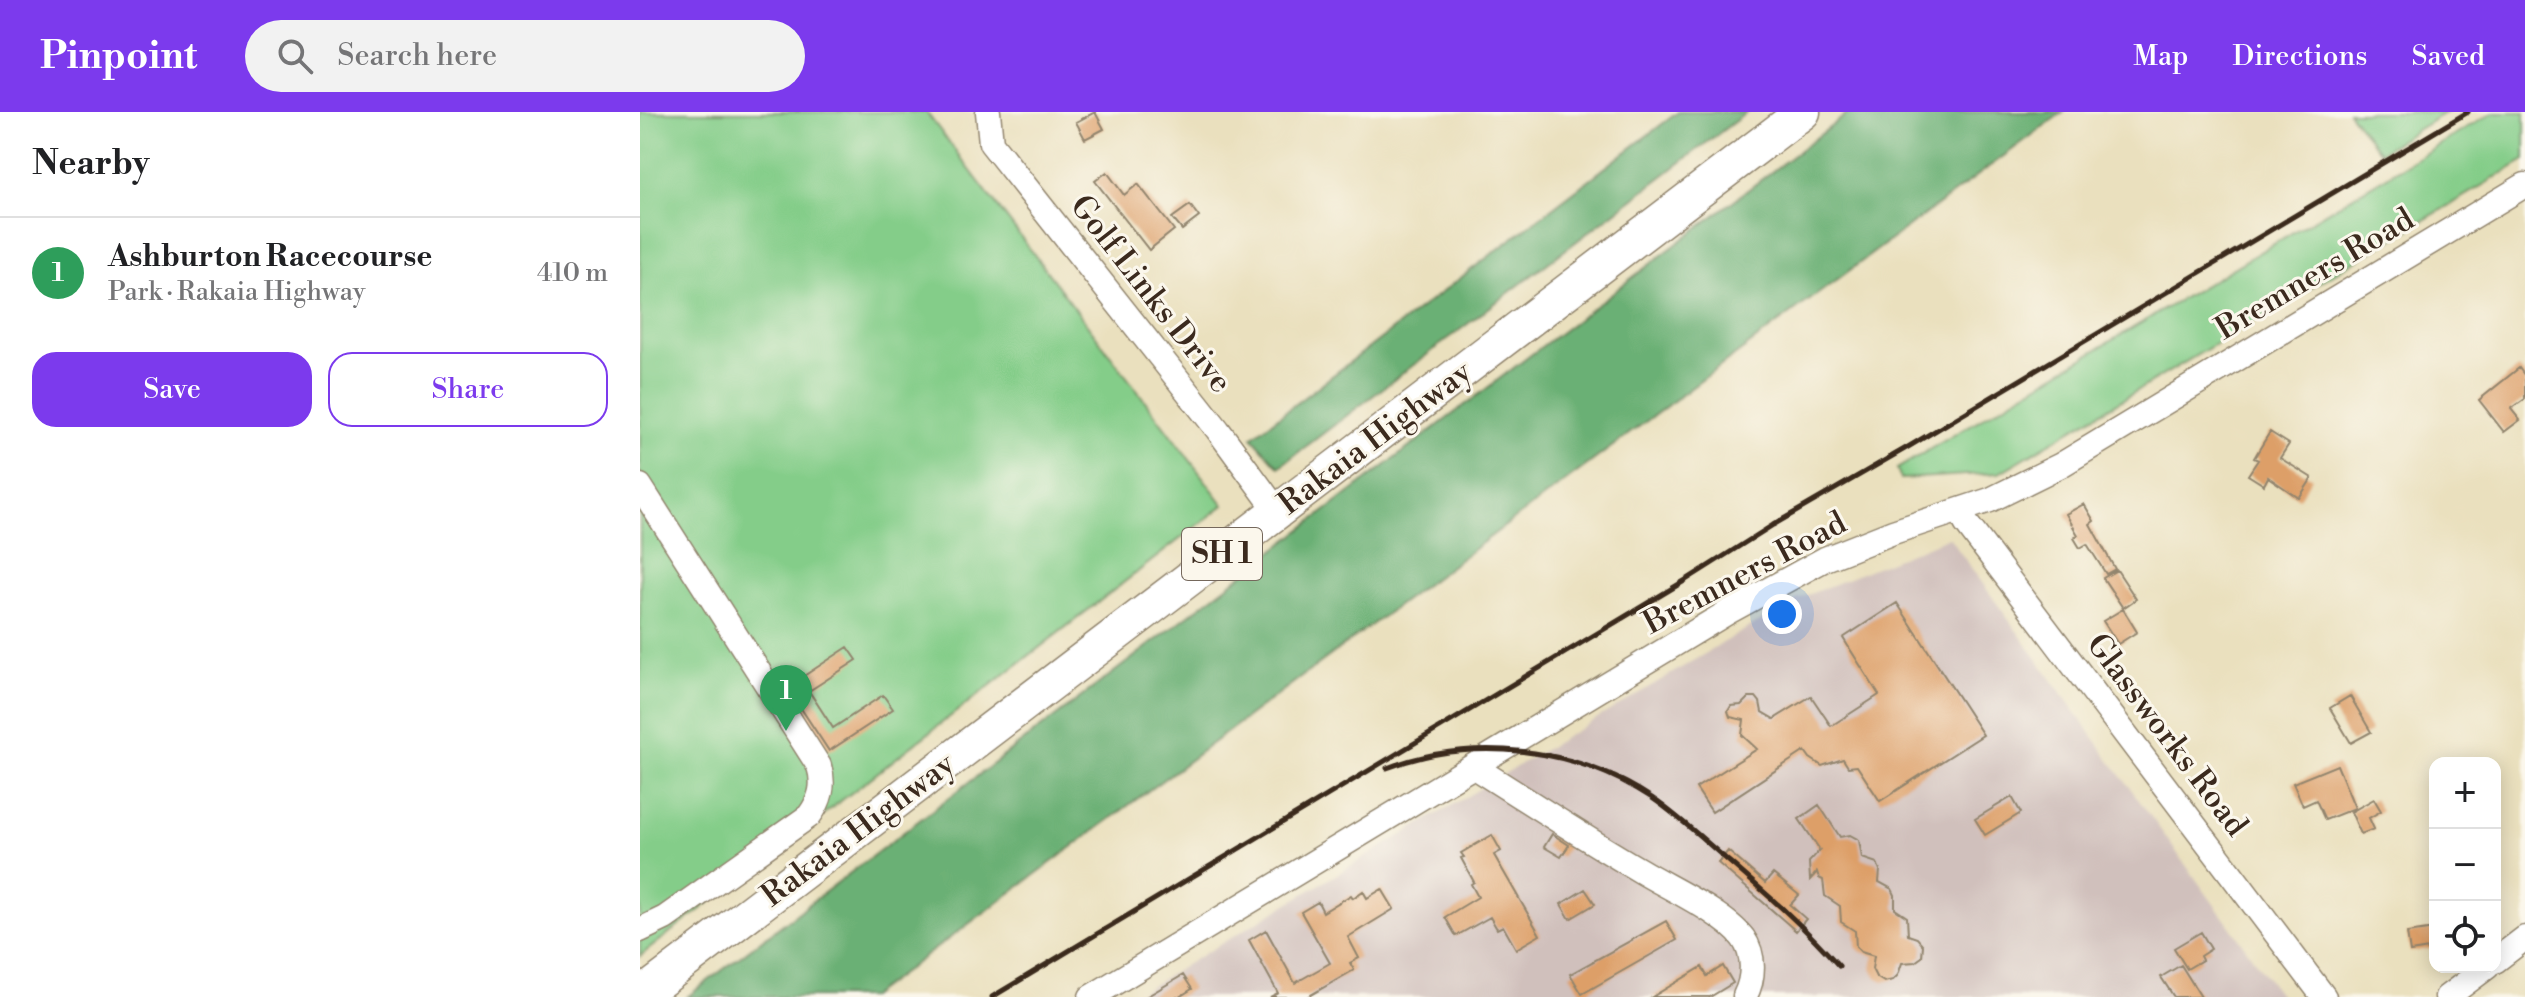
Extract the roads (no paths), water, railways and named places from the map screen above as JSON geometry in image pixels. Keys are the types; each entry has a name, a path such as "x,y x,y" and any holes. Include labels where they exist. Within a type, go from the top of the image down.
{"highway":[{"name":"Rakaia Highway","path":"640,996 1803,112"}],"street":[{"name":"Golf Links Drive","path":"988,112 991,143 1218,430 1278,512"},
{"name":"Bremners Road","path":"1091,997 1792,576 1881,537 1990,500 2061,465 2525,185"},
{"path":"640,486 819,766 823,784 817,806 809,816 665,918 640,930"},
{"name":"Glassworks Road","path":"1961,511 1966,523 2324,997"},
{"path":"1474,767 1737,931 1745,941 1752,963 1750,986 1745,996"},
{"path":"640,922 665,918"},
{"path":"2501,956 2525,938"},
{"path":"2447,997 2479,973"}],"railway":[{"path":"992,997 1773,525 2468,112"},
{"path":"1387,768 1420,758 1488,750 1557,757 1622,781 1652,798 1693,830 1787,913 1839,966"}],"place":[{"name":"Ashburton Racecourse","path":"786,731"}]}
